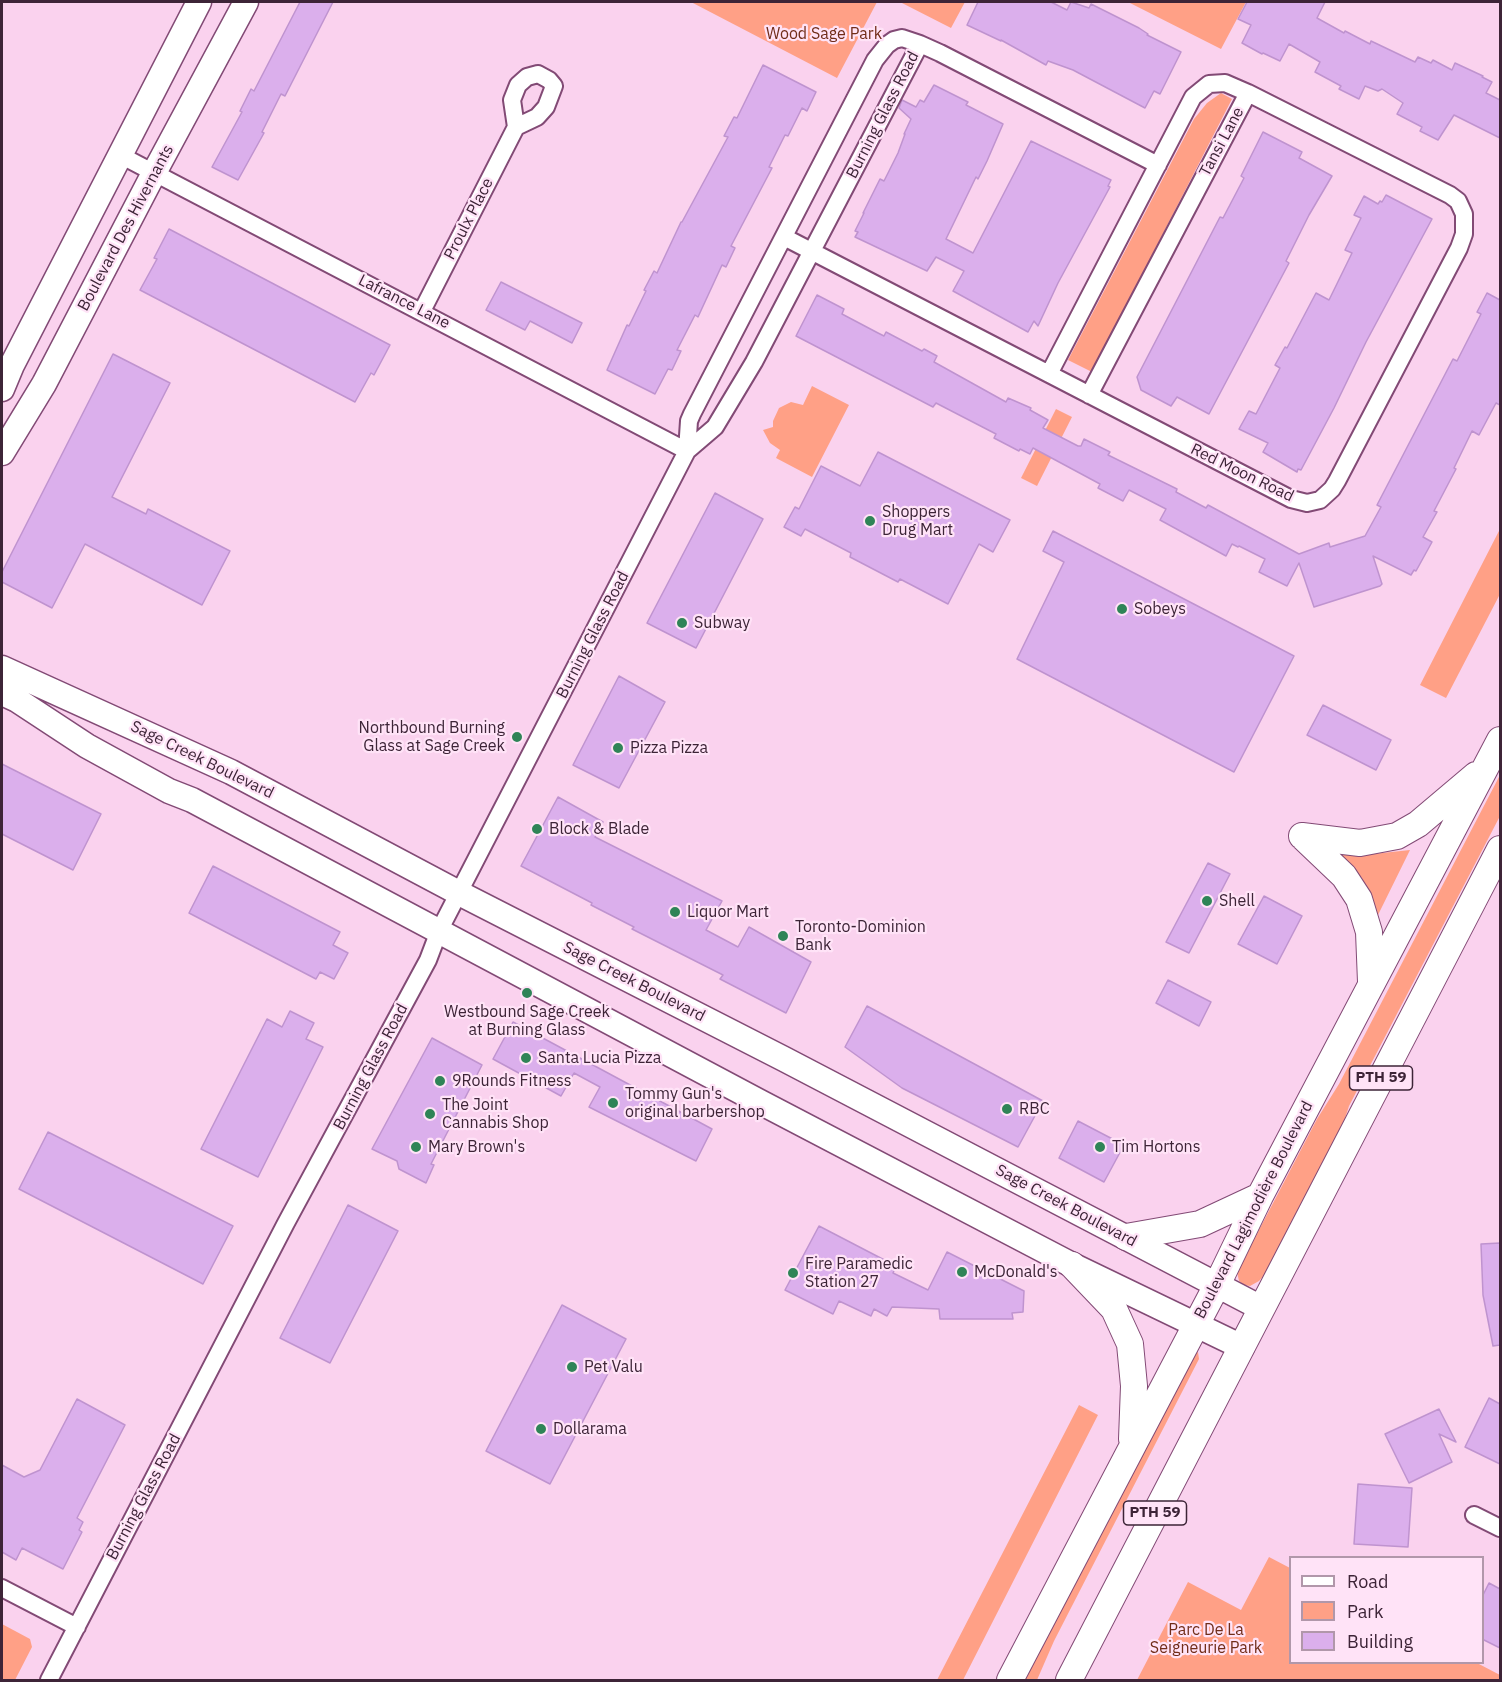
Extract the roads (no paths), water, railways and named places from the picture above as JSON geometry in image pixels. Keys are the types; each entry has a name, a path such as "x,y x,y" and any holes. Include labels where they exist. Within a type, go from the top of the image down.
{"main road":[{"name":"Boulevard Lagimodière Boulevard","path":"1010,1680 1217,1285 1260,1196 1500,740"},
{"path":"1371,984 1369,932 1359,899 1344,876 1302,836 1360,843 1397,836 1418,824 1488,765"},
{"name":"PTH 59","path":"1069,1680 1500,849"},
{"path":"1126,1237 1200,1224 1260,1196"},
{"path":"1072,1265 1114,1309 1130,1344 1134,1386 1131,1447"}],"street":[{"path":"2,389 199,2"},
{"name":"Boulevard Des Hivernants","path":"2,453 44,384 246,2"},
{"name":"Burning Glass Road","path":"49,1680 281,1233 428,960 439,931 687,451 715,427 759,354 920,44 902,38 894,40 875,60 692,414 689,421 687,451"},
{"path":"920,44 1158,165"},
{"name":"Tansi Lane","path":"1049,374 1193,97 1209,84 1225,83 1248,93 1089,395"},
{"name":"Red Moon Road","path":"784,237 1291,499 1307,503 1320,500 1332,489 1459,248 1464,234 1464,214 1458,201 1450,195 1248,93"},
{"name":"Proulx Place","path":"422,311 516,127"},
{"name":"Lafrance Lane","path":"120,155 687,451"},
{"name":"Sage Creek Boulevard","path":"2,668 231,772 459,893 1261,1308"},
{"path":"2,693 17,700 87,747 192,800 749,1097 1072,1265 1242,1347"},
{"path":"1474,1515 1500,1528"},
{"path":"2,1588 77,1627"}],"place":[{"name":"Shoppers Drug Mart","path":"870,521"},
{"name":"Sobeys","path":"1122,609"},
{"name":"Subway","path":"682,623"},
{"name":"Northbound Burning Glass at Sage Creek","path":"517,737"},
{"name":"Pizza Pizza","path":"618,748"},
{"name":"Block & Blade","path":"537,829"},
{"name":"Shell","path":"1207,901"},
{"name":"Liquor Mart","path":"675,912"},
{"name":"Toronto-Dominion Bank","path":"783,936"},
{"name":"Westbound Sage Creek at Burning Glass","path":"527,993"},
{"name":"Santa Lucia Pizza","path":"526,1058"},
{"name":"9Rounds Fitness","path":"440,1081"},
{"name":"Tommy Gun's original barbershop","path":"613,1103"},
{"name":"RBC","path":"1007,1109"},
{"name":"The Joint Cannabis Shop","path":"430,1114"},
{"name":"Mary Brown's","path":"416,1147"},
{"name":"Tim Hortons","path":"1100,1147"},
{"name":"McDonald's","path":"962,1272"},
{"name":"Fire Paramedic Station 27","path":"793,1273"},
{"name":"Pet Valu","path":"572,1367"},
{"name":"Dollarama","path":"541,1429"}],"park label":[{"name":"Wood Sage Park","path":"824,34"},
{"name":"Parc De La Seigneurie Park","path":"1206,1639"}]}
